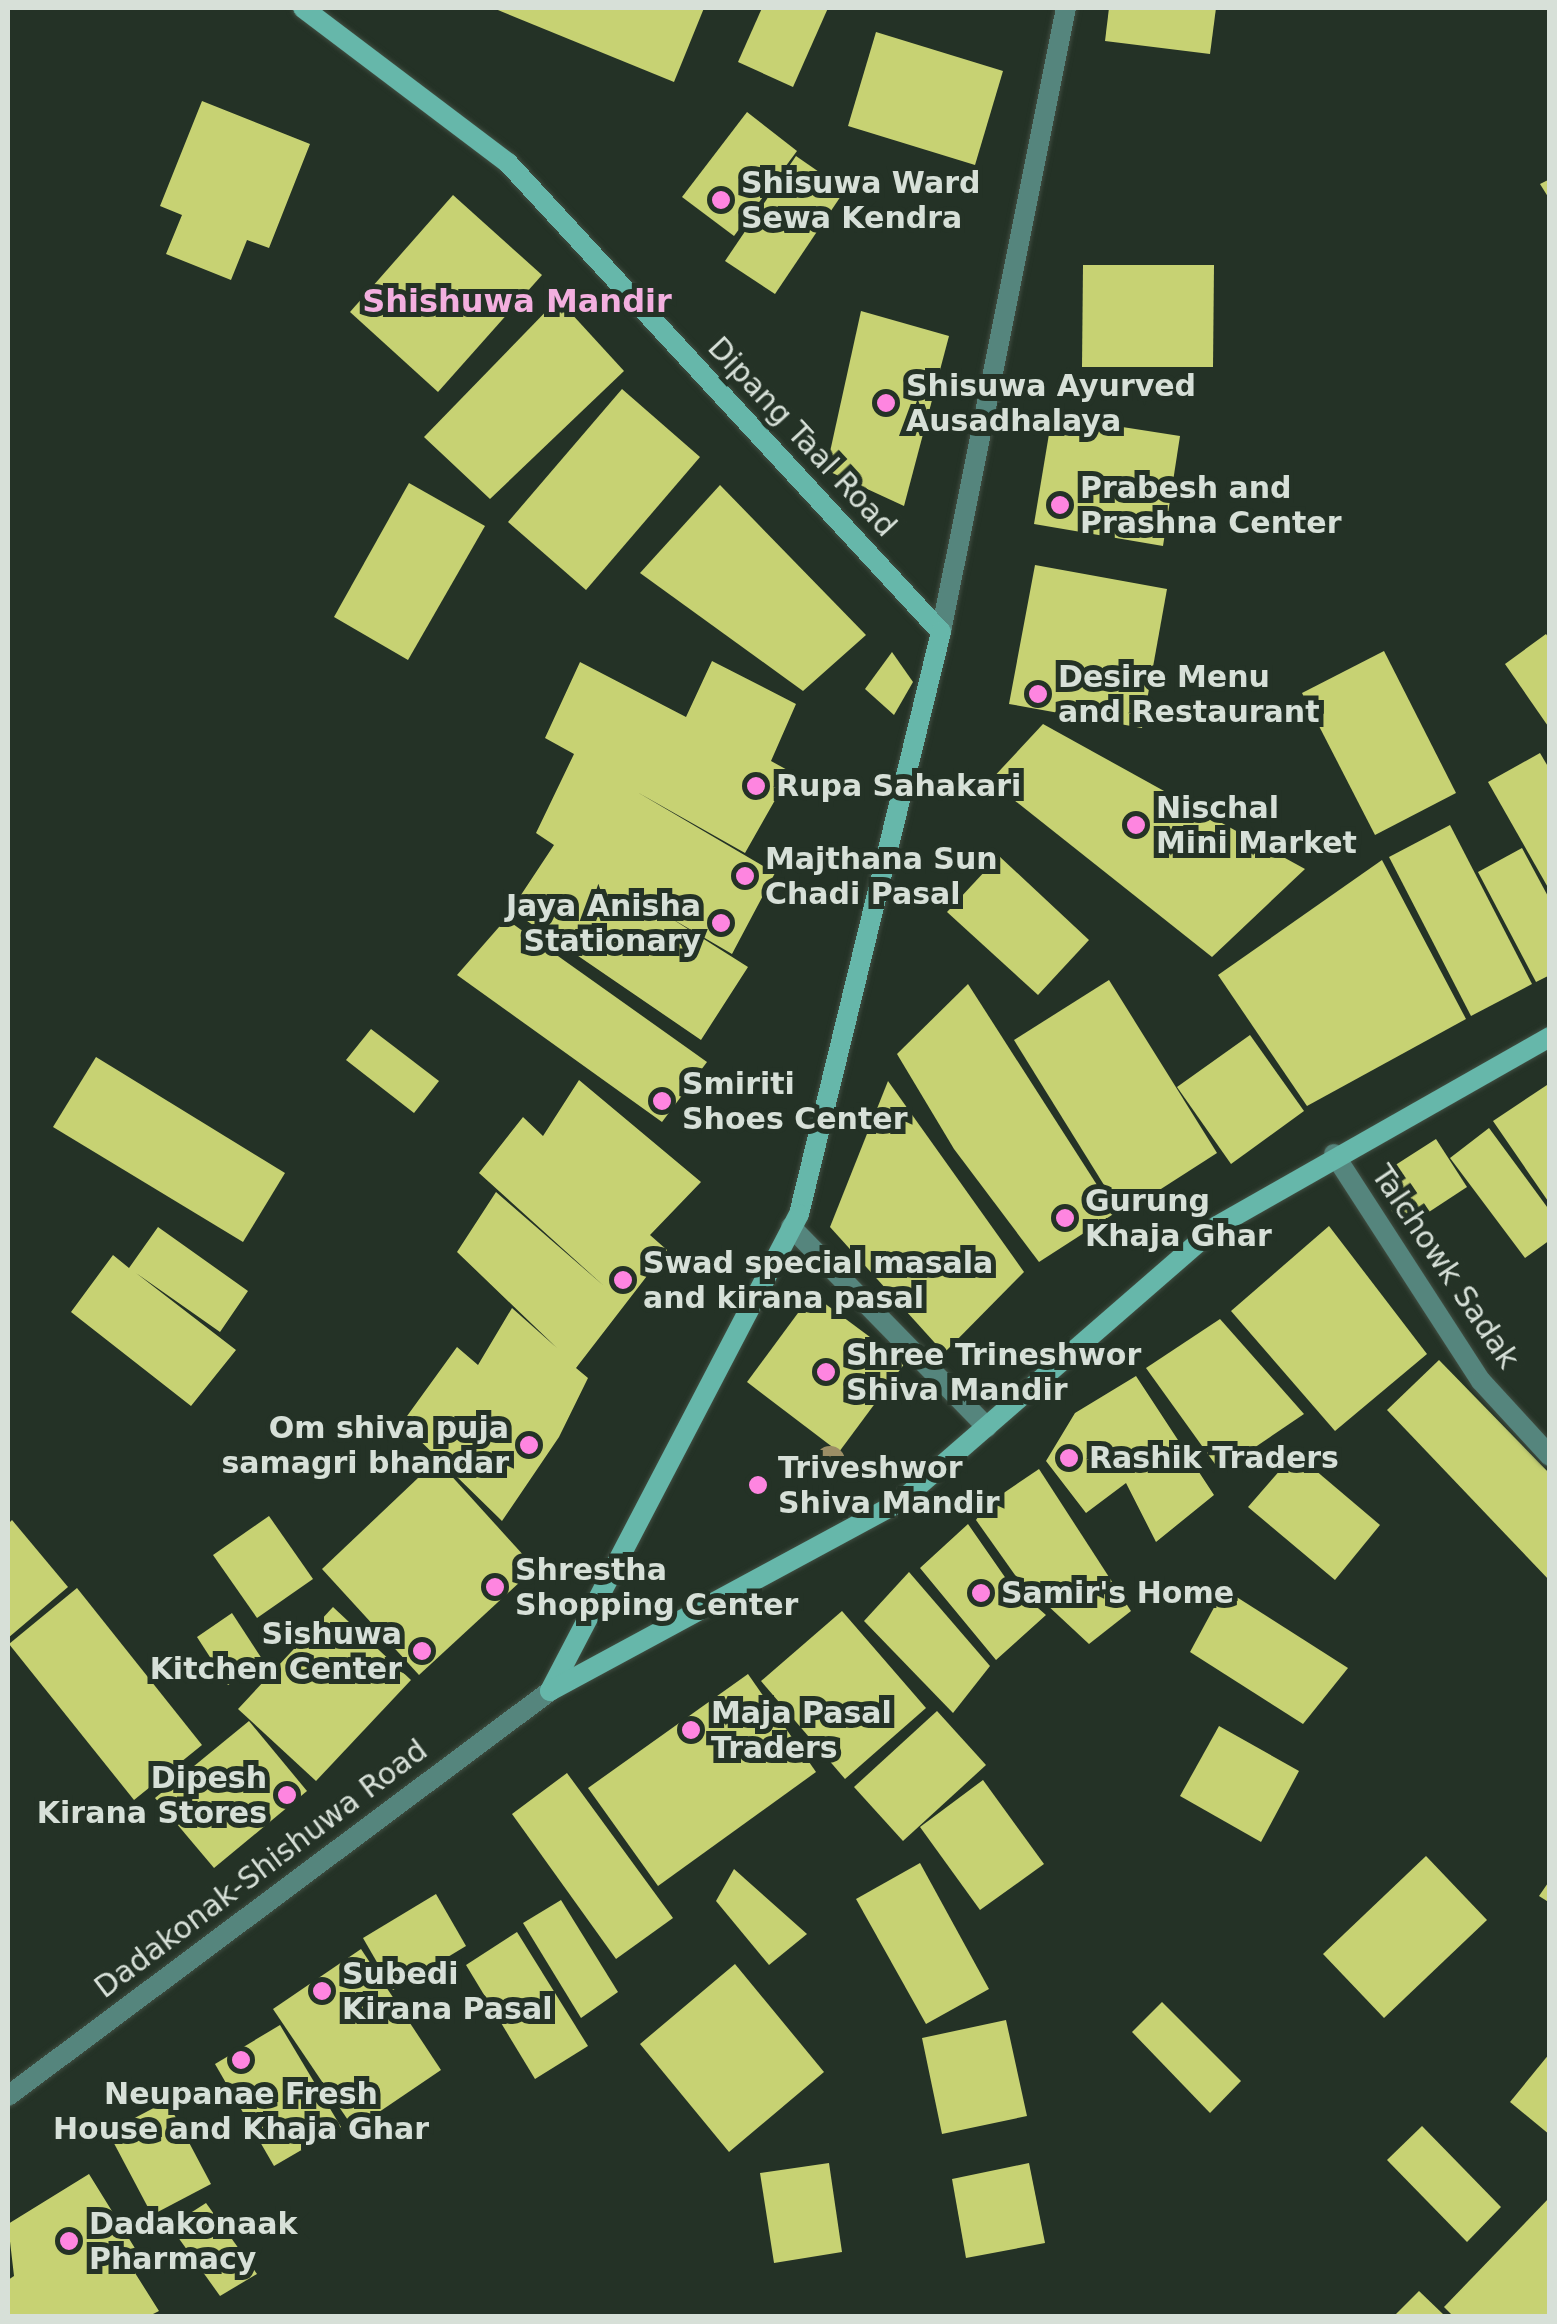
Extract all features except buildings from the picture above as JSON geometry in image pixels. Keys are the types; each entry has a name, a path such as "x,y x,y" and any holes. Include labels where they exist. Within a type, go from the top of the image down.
{"main road":[{"name":"Dipang Taal Road","path":"303,8 508,163 941,632"},
{"path":"550,1691 791,1228 941,632"},
{"path":"550,1691 901,1501 1217,1226 1334,1154 1550,1036"}],"street":[{"path":"941,632 1066,8"},
{"name":"Talchowk Sadak","path":"1334,1154 1482,1381 1550,1456"},
{"path":"791,1228 987,1427"},
{"name":"Dadakonak-Shishuwa Road","path":"8,2096 550,1691"}],"place":[{"name":"Shisuwa Ward Sewa Kendra","path":"721,200"},
{"name":"Shisuwa Ayurved Ausadhalaya","path":"886,403"},
{"name":"Prabesh and Prashna Center","path":"1060,505"},
{"name":"Desire Menu and Restaurant","path":"1038,694"},
{"name":"Rupa Sahakari","path":"756,786"},
{"name":"Nischal Mini Market","path":"1136,825"},
{"name":"Majthana Sun Chadi Pasal","path":"745,876"},
{"name":"Jaya Anisha Stationary","path":"721,923"},
{"name":"Smiriti Shoes Center","path":"662,1101"},
{"name":"Gurung Khaja Ghar","path":"1065,1218"},
{"name":"Swad special masala and kirana pasal","path":"623,1280"},
{"name":"Shree Trineshwor Shiva Mandir","path":"826,1372"},
{"name":"Om shiva puja samagri bhandar","path":"529,1445"},
{"name":"Rashik Traders","path":"1069,1458"},
{"name":"Triveshwor Shiva Mandir","path":"758,1485"},
{"name":"Shrestha Shopping Center","path":"495,1587"},
{"name":"Samir's Home","path":"981,1593"},
{"name":"Sishuwa Kitchen Center","path":"422,1651"},
{"name":"Maja Pasal Traders","path":"691,1730"},
{"name":"Dipesh Kirana Stores","path":"287,1795"},
{"name":"Subedi Kirana Pasal","path":"322,1991"},
{"name":"Neupanae Fresh House and Khaja Ghar","path":"241,2060"},
{"name":"Dadakonaak Pharmacy","path":"69,2241"}],"district":[{"name":"Shishuwa Mandir","path":"517,301"}]}
